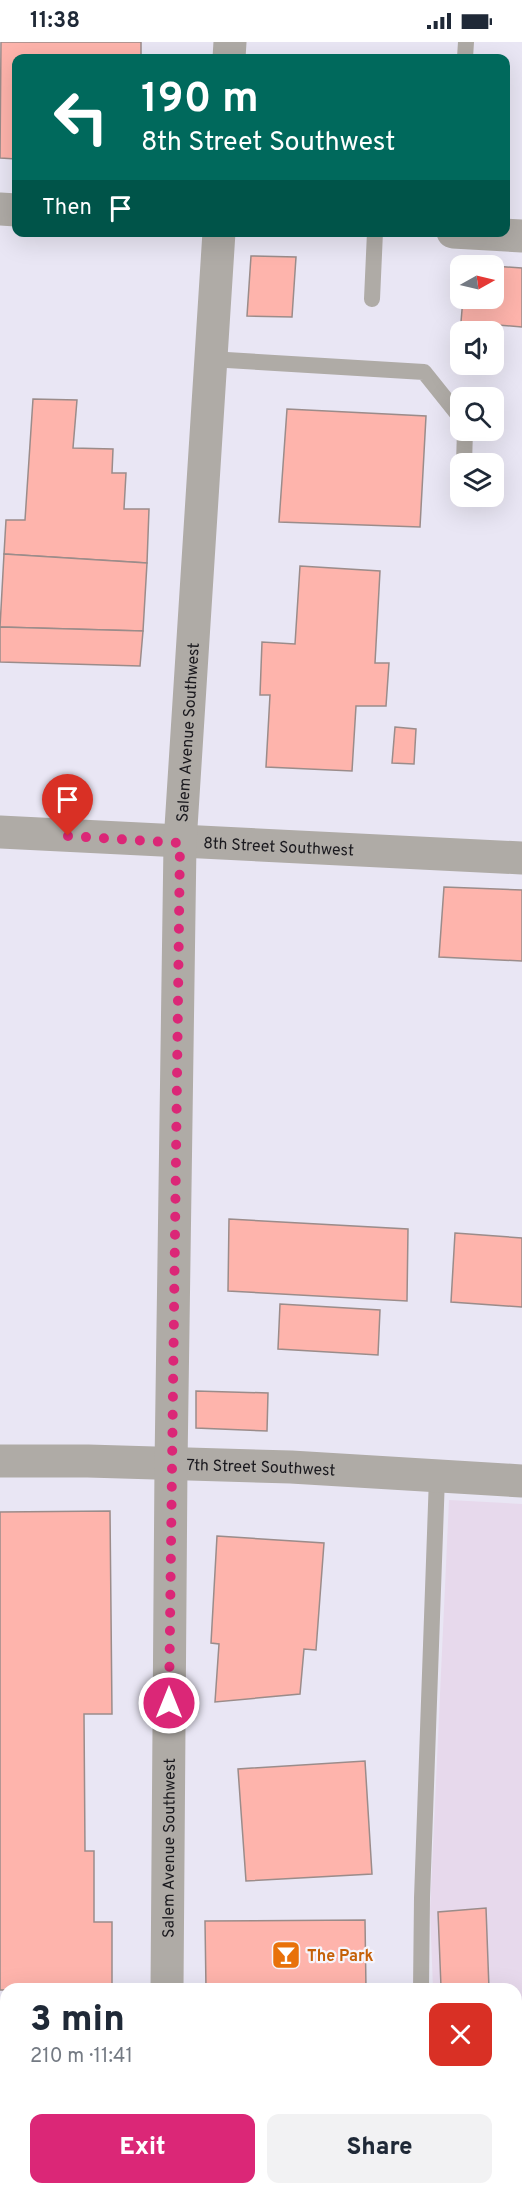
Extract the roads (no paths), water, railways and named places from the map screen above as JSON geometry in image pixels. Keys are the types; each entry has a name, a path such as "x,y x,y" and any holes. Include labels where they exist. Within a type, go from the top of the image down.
{"street":[{"name":"Salem Avenue Southwest","path":"167,1983 171,1465 180,843 219,237"},
{"name":"8th Street Southwest","path":"0,832 180,843 522,858"},
{"name":"7th Street Southwest","path":"0,1461 88,1461 291,1467 522,1481"}],"lane":[{"path":"372,299 375,237"},
{"path":"210,359 424,372 450,404"},
{"path":"421,1983 437,1477"}],"place":[{"name":"The Park","path":"286,1955"}]}
